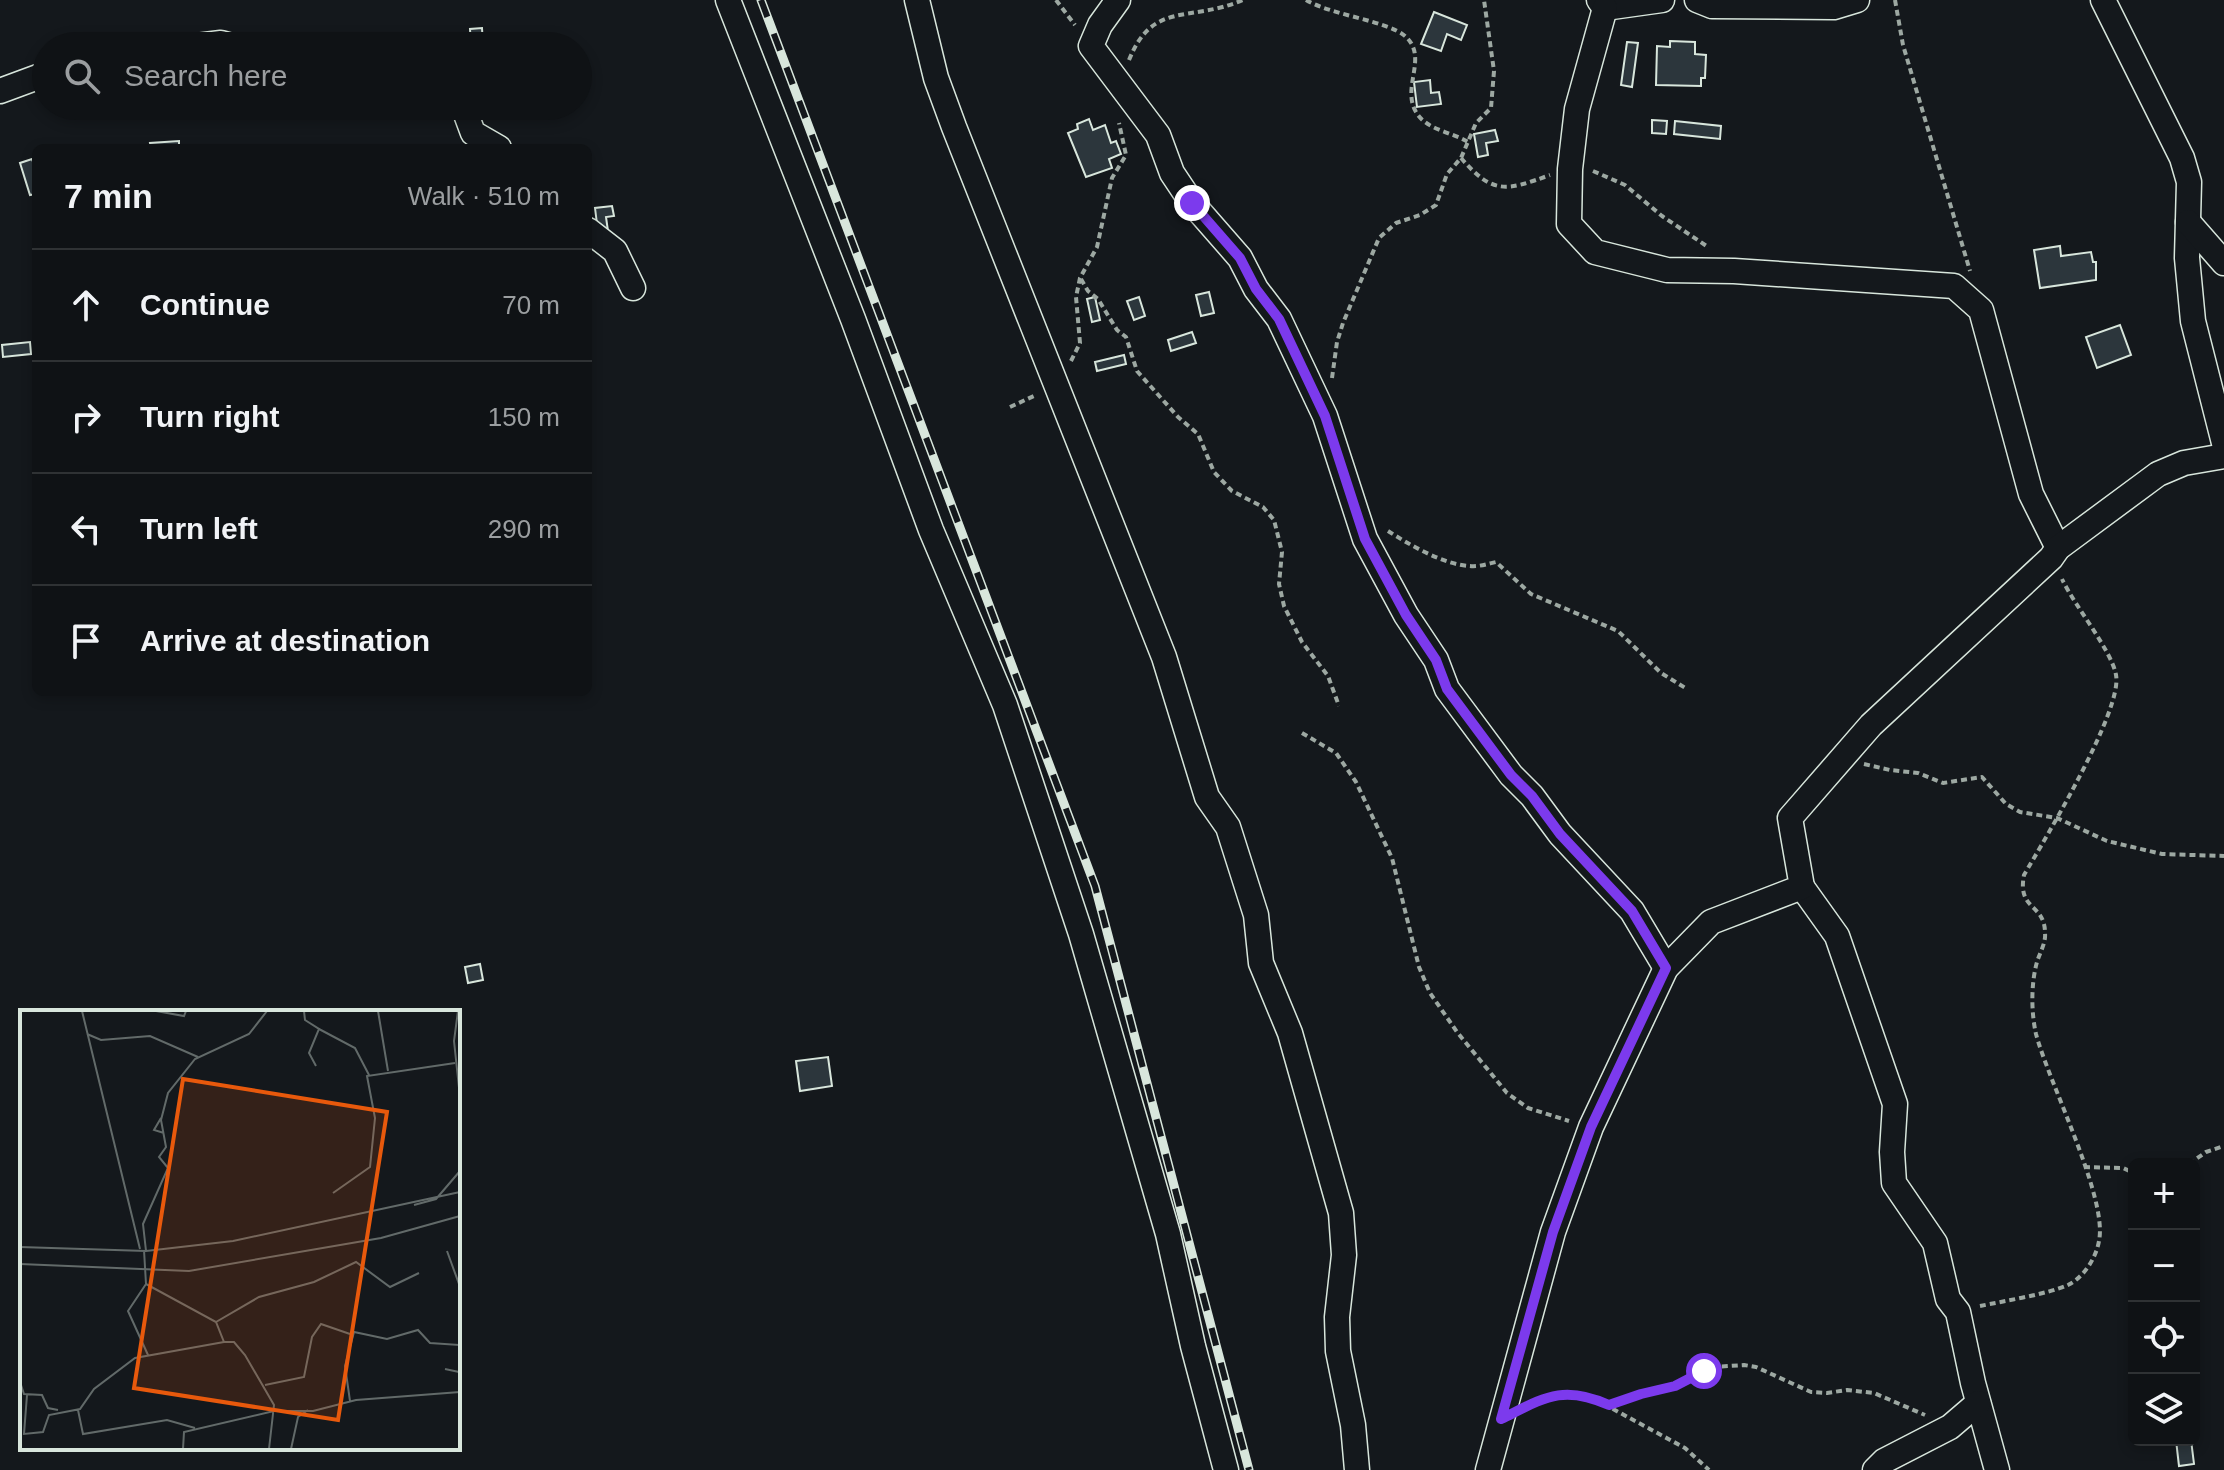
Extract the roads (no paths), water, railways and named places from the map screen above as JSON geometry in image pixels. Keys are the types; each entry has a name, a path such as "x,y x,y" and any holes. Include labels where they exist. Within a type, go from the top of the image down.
{"street":[{"path":"728,0 853,319 931,530 1005,705 1081,934 1168,1234 1193,1346 1226,1470"},
{"path":"917,0 936,78 1053,382 1164,657 1207,797 1228,827 1256,915 1261,963 1290,1033 1341,1213 1344,1255 1337,1317 1338,1351 1353,1425 1357,1470"},
{"path":"1118,0 1100,25 1091,46 1158,135 1172,173 1192,203 1240,258 1256,289 1279,319 1325,416 1365,539 1406,615 1436,660 1447,689 1560,834 1632,911 1666,968"},
{"path":"1662,0 1602,4 1577,109 1570,169 1569,224 1595,252 1667,270 1734,271 1954,286 1981,310 2031,494 2055,553"},
{"path":"1697,0 1712,6 1804,7 1834,7 1857,0"},
{"path":"2103,0 2182,158 2189,182 2187,258 2193,321 2224,443"},
{"path":"0,91 32,79"},
{"path":"468,120 473,133 492,144"},
{"path":"2188,222 2224,263"},
{"path":"592,233 615,251 633,288"},
{"path":"1997,1470 1958,1312 1948,1299 1935,1243 1894,1183 1895,1104 1837,936 1802,887 1790,818 1871,725 2055,553 2158,474 2184,463 2224,456"},
{"path":"1488,1470 1553,1232 1591,1127 1666,968 1711,922 1802,887"},
{"path":"1875,1470 1884,1461 1950,1427 1978,1403"}],"railway":[{"path":"761,0 1095,886 1249,1470"}]}
